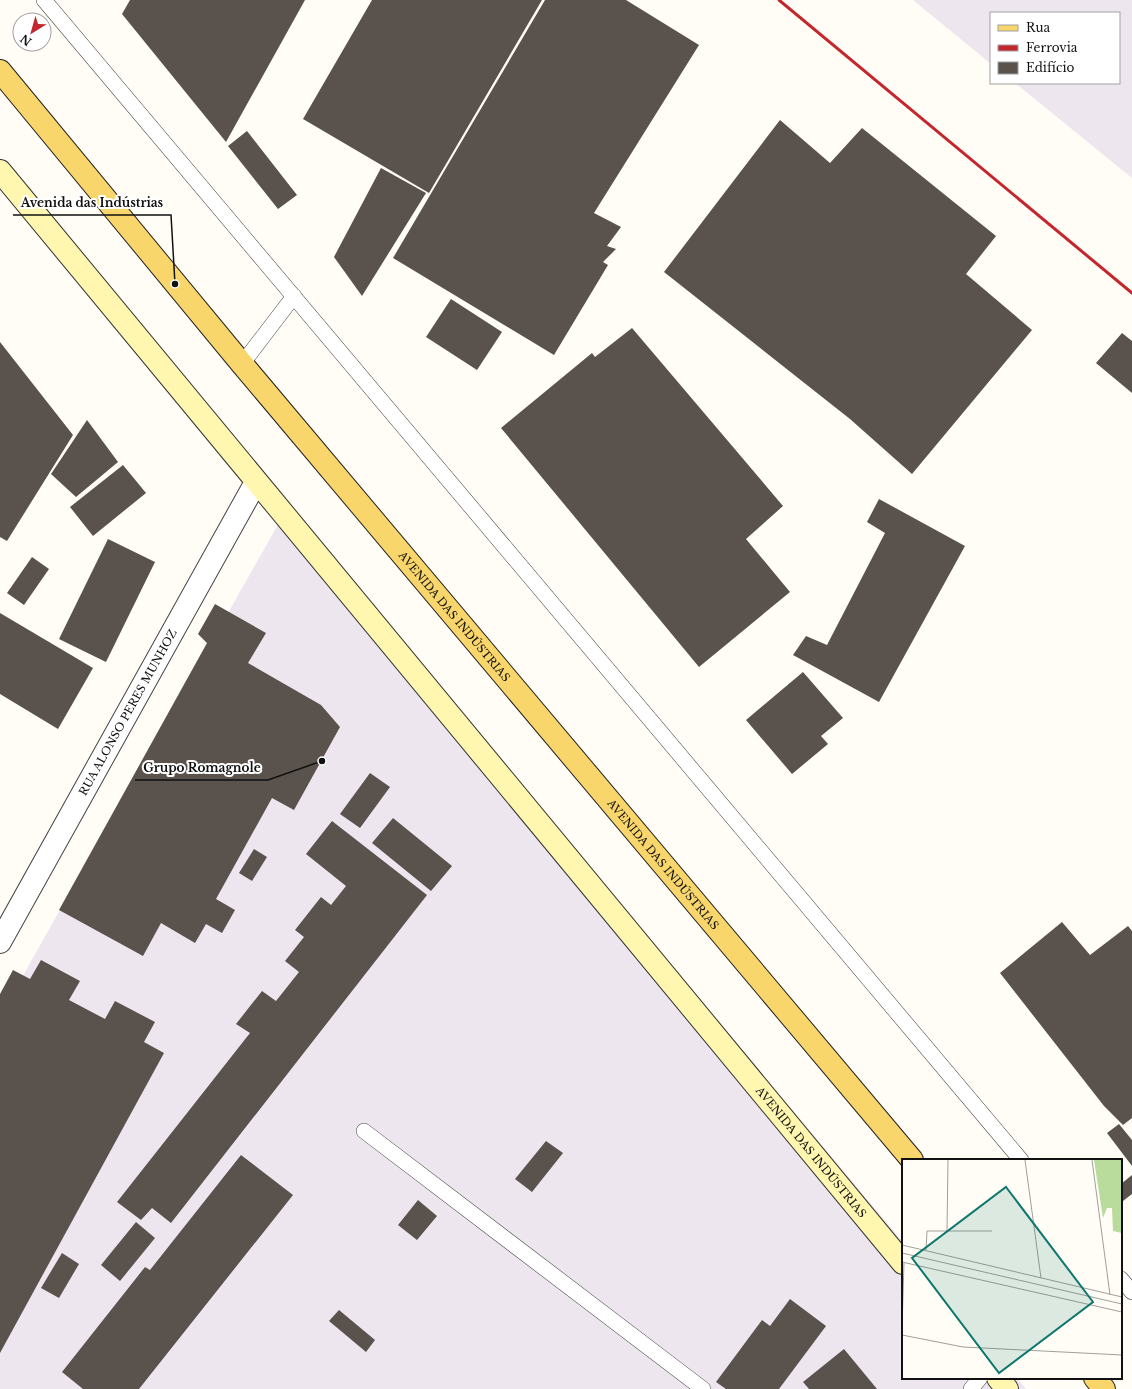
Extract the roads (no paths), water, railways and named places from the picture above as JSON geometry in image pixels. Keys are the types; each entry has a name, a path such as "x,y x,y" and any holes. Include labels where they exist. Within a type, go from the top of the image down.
{"main road":[{"name":"AVENIDA DAS INDÚSTRIAS","path":"0,71 242,364 911,1159"},
{"path":"1096,1379 1104,1389"}],"street":[{"name":"AVENIDA DAS INDÚSTRIAS","path":"0,171 902,1262"},
{"name":"RUA ALONSO PERES MUNHOZ","path":"0,942 256,482"},
{"path":"999,1379 1007,1389"}],"lane":[{"path":"44,0 1020,1159"},
{"path":"242,364 294,296"},
{"path":"364,1131 703,1389"},
{"path":"1122,1280 1132,1292"},
{"path":"971,1389 979,1379"}],"railway":[{"path":"779,0 1132,293"}],"place":[{"name":"Avenida das Indústrias","path":"175,284"},
{"name":"Grupo Romagnole","path":"322,761"}]}
